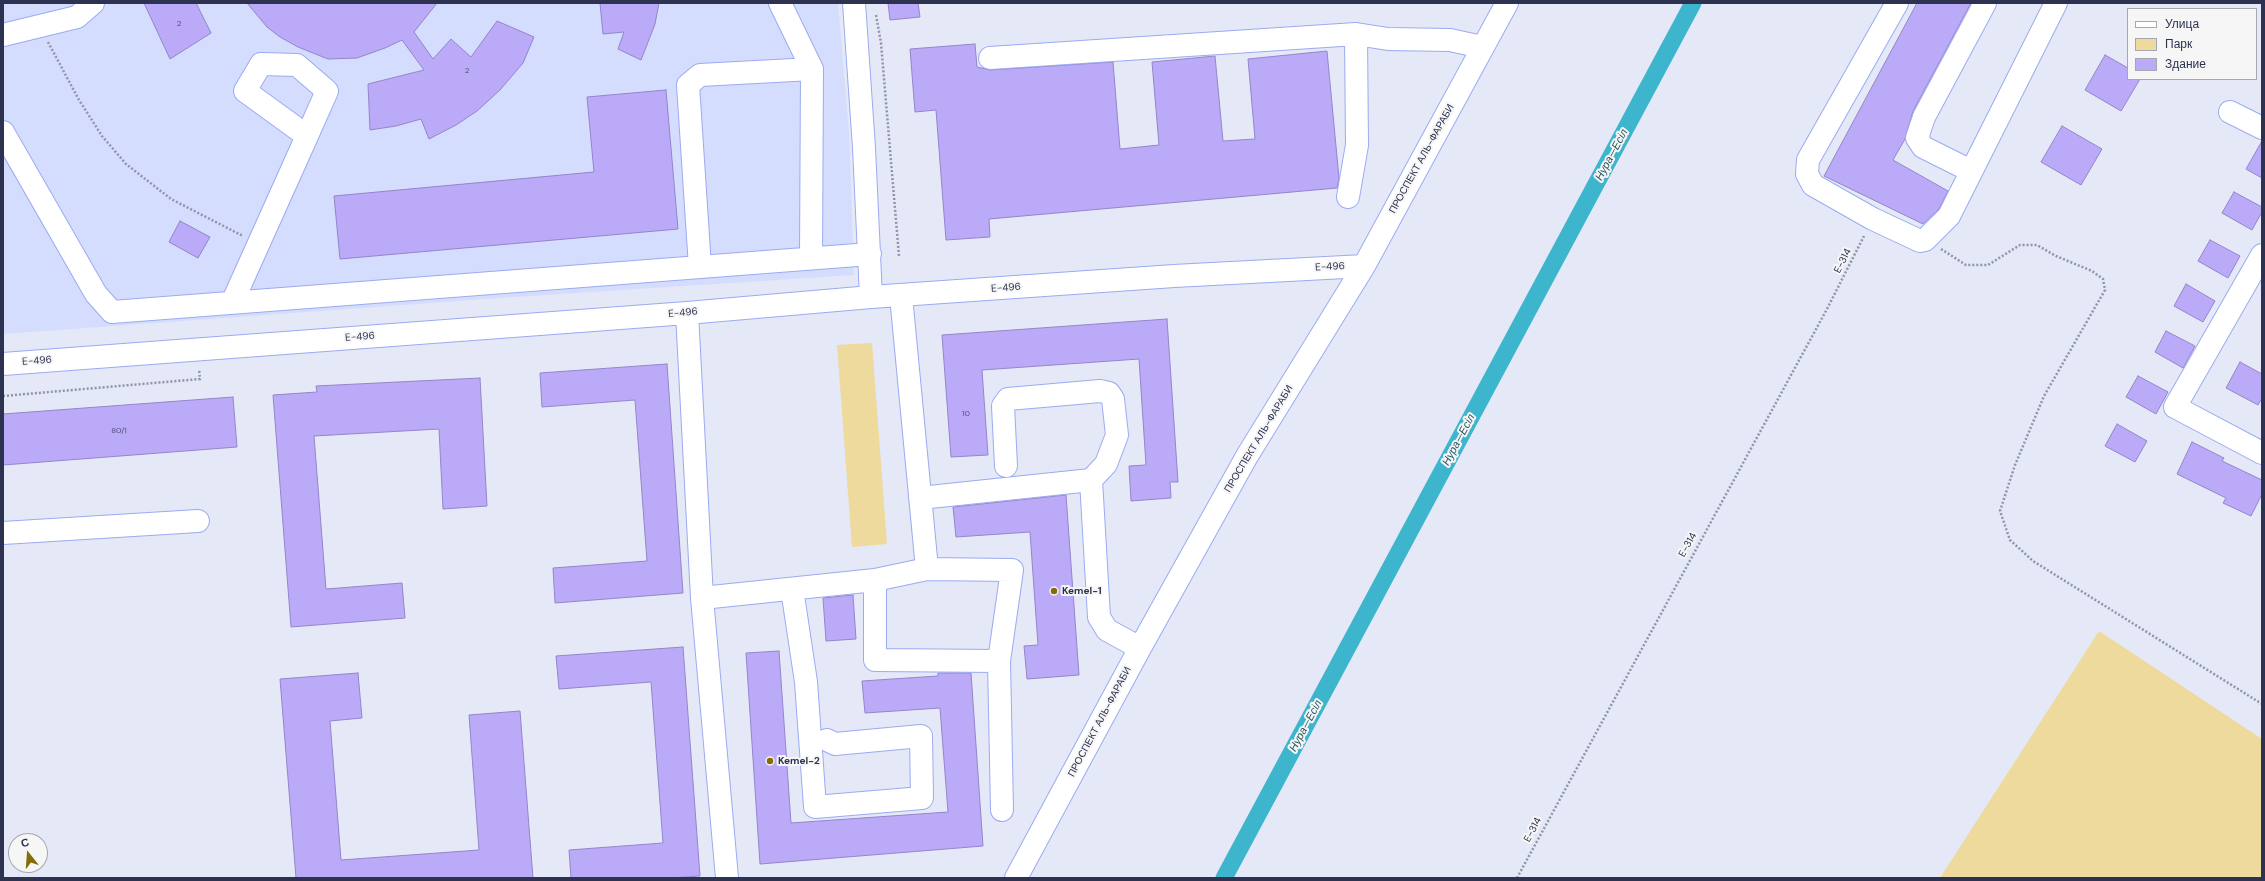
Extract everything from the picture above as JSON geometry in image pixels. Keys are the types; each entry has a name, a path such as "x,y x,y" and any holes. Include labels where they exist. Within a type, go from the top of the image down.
{"street":[{"path":"3,35 77,17 93,3"},
{"path":"780,3 812,69 811,258"},
{"path":"854,3 870,254 870,297"},
{"name":"ПРОСПЕКТ АЛЬ-ФАРАБИ","path":"1016,878 1140,648 1247,456 1364,266 1507,3"},
{"path":"1897,3 1808,160 1807,174 1813,185 1873,219 1920,241 1926,240 1949,216 2056,3"},
{"path":"1971,171 1923,147 1917,138 1924,117 1985,3"},
{"path":"990,58 1356,34 1388,39 1450,40 1482,47"},
{"path":"1348,198 1357,145 1356,34"},
{"path":"700,267 688,85 695,77 700,75 812,69"},
{"path":"2230,112 2262,128"},
{"path":"3,132 96,294 112,312 870,254"},
{"path":"232,303 307,136"},
{"path":"2262,255 2175,407 2262,453"},
{"name":"E-496","path":"3,364 687,313 870,297 1174,276 1364,266"},
{"path":"900,296 927,568"},
{"path":"687,313 702,598 727,878"},
{"path":"920,498 1091,480 1106,464 1116,435 1113,399 1108,393 1100,391 1008,399 1003,406 1006,466"},
{"path":"1091,480 1099,617 1107,630 1140,648"},
{"path":"3,533 198,521"},
{"path":"702,598 875,580 927,568 1012,570 998,661 1002,810"},
{"path":"875,580 875,660 998,661"},
{"path":"792,589 806,682 815,807 922,798 921,736 835,744 827,740"}],"path":[{"path":"875,9 881,43 899,256"},
{"path":"39,26 79,100 102,136 126,164 171,199 248,238 260,241"},
{"name":"E-314","path":"1517,878 1827,309 1873,219"},
{"path":"1926,240 1966,264 1988,265 2020,245 2037,245 2056,256 2092,271 2103,279 2105,290 2044,396 2015,465 2000,510 2010,540 2033,561 2262,704"},
{"path":"3,396 200,379 198,349"}],"shaded area":[{"path":"3,3 838,3 849,133 854,275 499,298 3,334"}],"green space":[{"path":"872,343 887,544 852,547 837,345"},
{"path":"2099,631 2262,739 2262,878 1940,878"}],"building":[{"path":"144,3 196,3 211,33 170,59"},
{"path":"247,3 437,3 414,32 433,59 451,39 471,57 497,21 534,37 523,63 500,90 477,111 456,125 429,139 421,119 396,126 370,130 368,84 424,70 402,40 357,58 328,59 298,47 280,37 267,27"},
{"path":"600,3 659,3 655,24 641,60 618,49 624,32 603,34"},
{"path":"888,3 918,3 920,17 890,20"},
{"path":"1917,3 1971,3 1913,111 1905,139 1893,160 1948,191 1939,209 1923,224 1824,176"},
{"path":"975,44 977,67 990,70 1113,62 1120,149 1159,145 1152,62 1215,56 1223,141 1255,139 1248,59 1327,51 1339,178 1337,188 989,219 990,237 946,240 936,110 915,112 910,49"},
{"path":"2105,55 2127,67 2127,80 2139,80 2121,111 2085,90"},
{"path":"666,90 678,229 340,259 334,196 594,172 587,97"},
{"path":"2062,126 2102,149 2081,185 2041,162"},
{"path":"2262,141 2262,178 2246,169"},
{"path":"2234,192 2262,207 2262,212 2252,230 2222,213"},
{"path":"180,221 210,237 198,258 169,242"},
{"path":"2210,240 2240,256 2228,278 2198,261"},
{"path":"2186,284 2215,301 2203,322 2174,306"},
{"path":"1167,319 1178,482 1170,482 1171,498 1131,501 1129,466 1146,465 1139,359 982,370 988,455 951,457 942,335"},
{"path":"2166,331 2195,346 2183,368 2155,352"},
{"path":"2240,362 2262,374 2262,398 2258,405 2226,388"},
{"path":"667,364 683,593 555,603 553,568 647,561 635,400 542,407 540,373"},
{"path":"2138,376 2168,392 2156,414 2126,397"},
{"path":"480,378 487,506 443,509 439,429 314,436 326,589 402,583 405,618 291,627 273,395 317,392 316,386"},
{"path":"233,397 237,447 3,465 3,414"},
{"path":"2117,424 2147,441 2135,462 2105,446"},
{"path":"2192,442 2224,458 2222,461 2262,480 2262,494 2251,516 2223,503 2226,498 2177,474"},
{"name":"Kemel-1","path":"1066,495 1079,675 1027,679 1024,646 1038,645 1030,532 956,537 953,507"},
{"path":"853,595 856,639 826,641 823,598"},
{"path":"683,647 700,876 670,878 571,878 569,850 663,843 651,682 559,689 556,656"},
{"name":"Kemel-2","path":"779,651 791,823 948,812 940,708 865,713 862,681 938,676 938,673 971,673 983,846 760,864 746,653"},
{"path":"358,673 362,718 330,721 341,860 479,850 469,715 520,711 533,878 296,878 280,679"}],"waterway":[{"name":"Нура—Есіл","path":"1224,878 1693,3"}],"place":[{"name":"Kemel-1","path":"1054,591"},
{"name":"Kemel-2","path":"770,761"}]}
